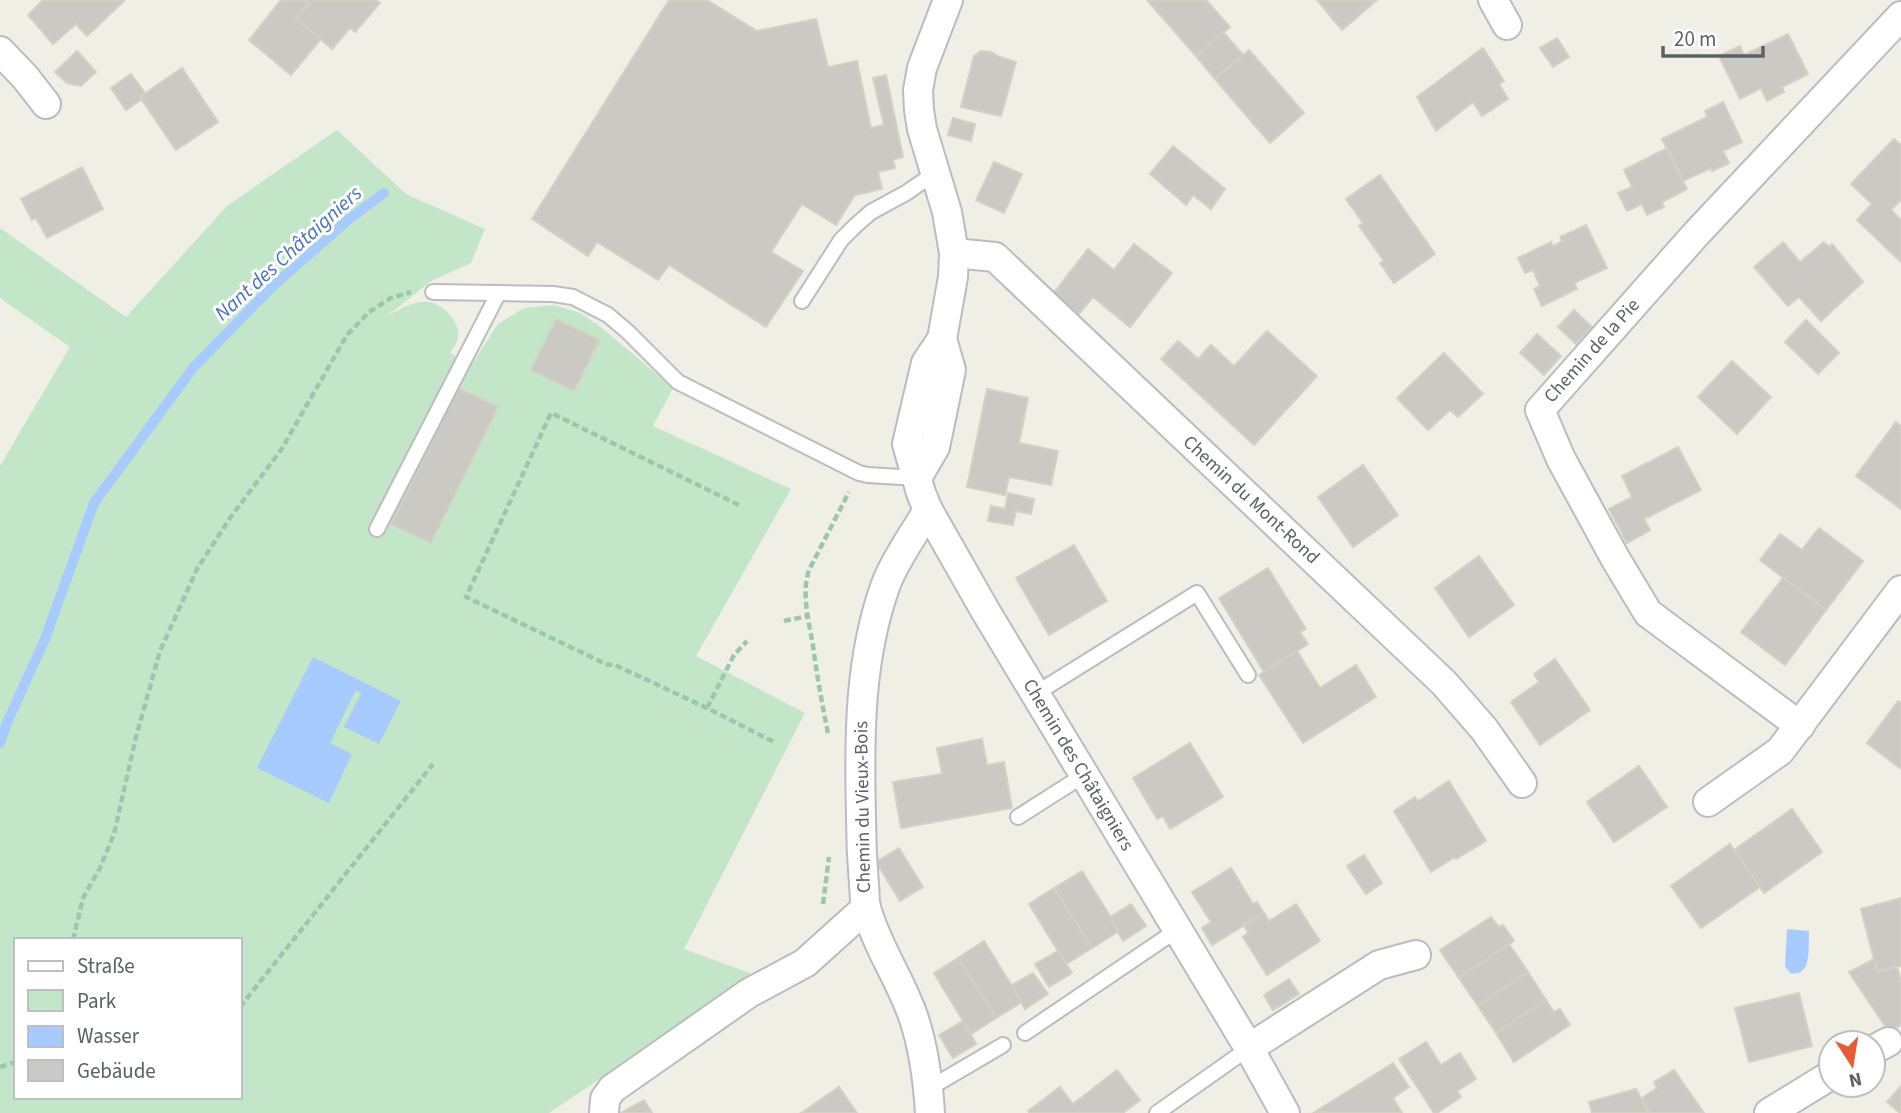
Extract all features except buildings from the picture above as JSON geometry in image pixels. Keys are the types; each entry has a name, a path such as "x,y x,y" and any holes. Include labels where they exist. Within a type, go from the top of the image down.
{"street":[{"path":"917,478 935,447 951,370 942,339 953,277 954,253 947,212 922,129 918,90 922,68 948,0"},
{"path":"1493,0 1507,24"},
{"name":"Chemin de la Pie","path":"1800,726 1648,613 1579,492 1540,410 1696,234 1901,16"},
{"path":"0,51 25,76 46,104"},
{"name":"Chemin du Mont-Rond","path":"954,253 995,257 1444,683 1484,729 1522,783"},
{"name":"Chemin des Châtaigniers","path":"917,478 928,510 1035,694 1249,1048 1285,1113"},
{"name":"Chemin du Vieux-Bois","path":"928,510 897,560 876,615 863,700 859,755 866,908 875,934 914,1017 929,1101"},
{"path":"1708,802 1780,751 1901,590"},
{"name":"Chemin du Vieux-Bois","path":"604,1113 605,1099 612,1089 749,993 805,963 866,908"},
{"path":"1249,1048 1380,965 1416,955"},
{"path":"1769,1113 1817,1084"}],"lane":[{"path":"802,301 841,240 855,226 871,212 906,194 935,173"},
{"path":"433,292 554,294 573,298 608,315 678,382 859,472 917,478"},
{"path":"377,529 498,294"},
{"path":"1035,694 1197,593 1248,675"},
{"path":"1018,817 1084,775"},
{"path":"1026,1033 1177,930"},
{"path":"929,1101 1003,1045"},
{"path":"1157,1113 1224,1063 1249,1048"}],"path":[{"path":"73,938 83,898 100,868 114,834 136,737 160,651 197,569 281,450 347,335 369,312 391,298 412,292 433,292"},
{"path":"739,505 551,413 466,597 608,665 612,664 707,708 774,743"},
{"path":"830,742 820,696 805,583 859,472"},
{"path":"784,621 808,616"},
{"path":"707,708 734,655 747,641"},
{"path":"242,1004 433,764"},
{"path":"816,953 829,850"}],"green space":[{"path":"337,130 406,194 485,229 471,263 431,281 387,316 418,302 440,306 457,326 457,340 450,353 472,364 498,324 524,308 554,305 580,313 602,328 673,388 653,426 791,489 696,656 805,713 684,949 755,975 549,1113 0,1113 0,466 70,347 0,298 0,228 126,317 227,206"}],"water":[{"path":"313,657 401,701 379,744 344,727 361,693 356,690 330,743 352,754 329,803 257,768"},
{"path":"1787,929 1809,931 1808,960 1803,971 1797,973 1790,973 1785,966"}],"waterway":[{"name":"Nant des Châtaigniers","path":"0,743 45,639 94,503 193,368 271,288 348,220 384,193"}]}
